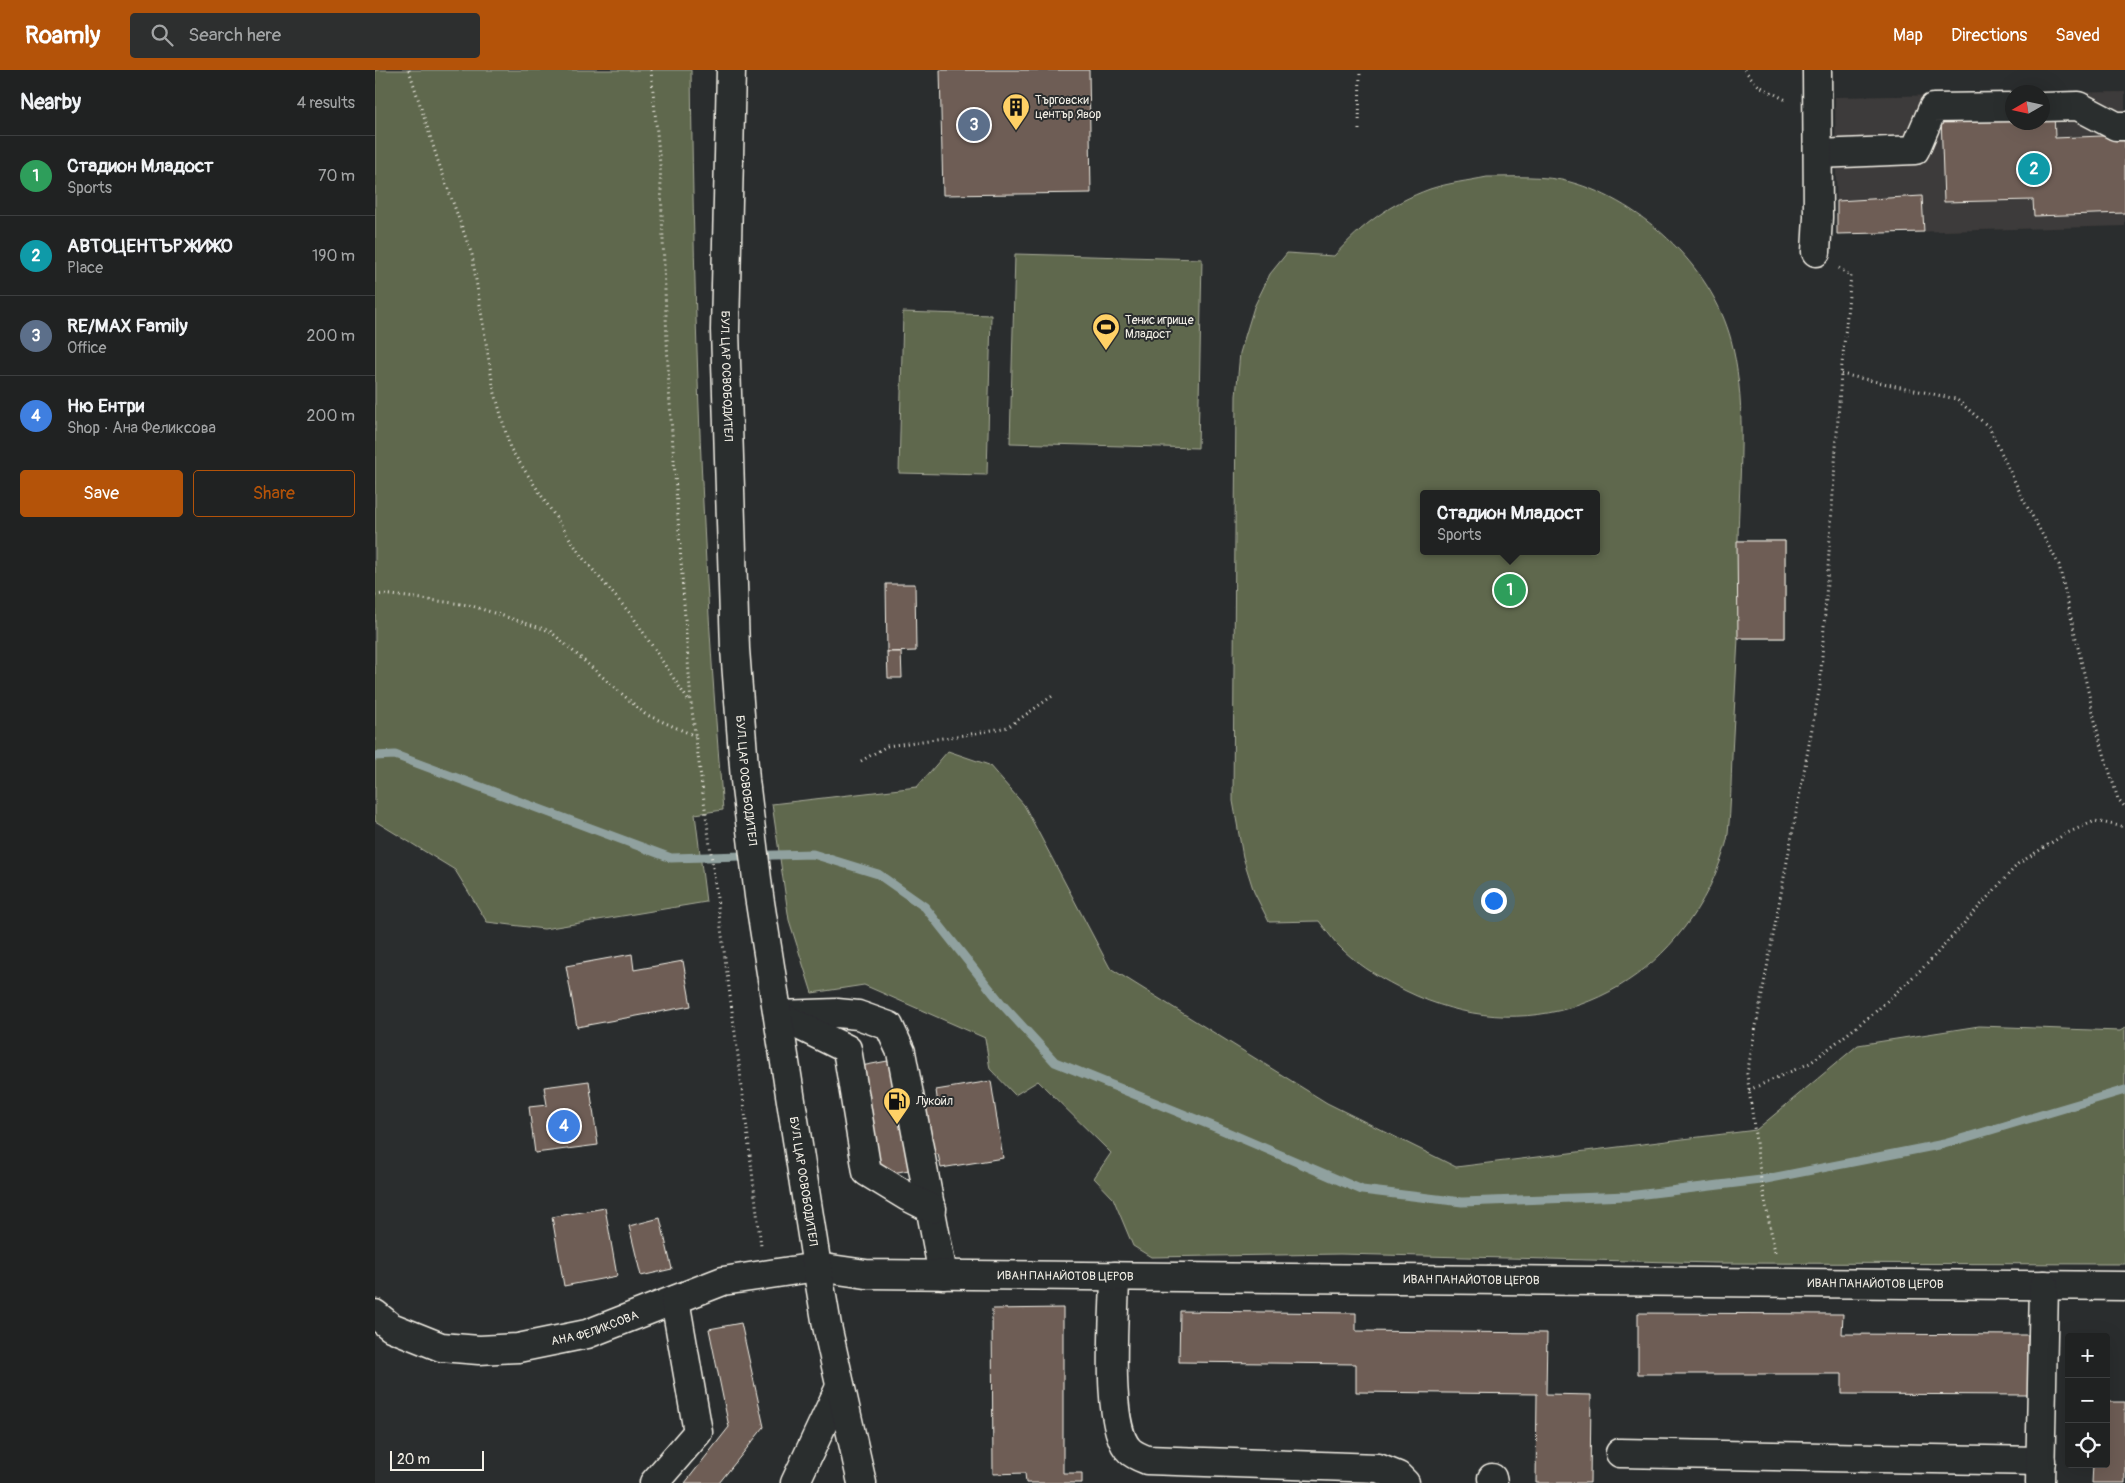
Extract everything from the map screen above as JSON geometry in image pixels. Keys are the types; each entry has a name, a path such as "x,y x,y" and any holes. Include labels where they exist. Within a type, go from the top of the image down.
{"street":[{"name":"БУЛ. ЦАР ОСВОБОДИТЕЛ","path":"731,70 725,330 735,649 748,807 759,896 817,1267 827,1326 862,1483"},
{"path":"1816,252 1808,220 1818,154 1817,70"},
{"path":"2050,106 2078,106 2116,126 2125,126"},
{"path":"1818,154 1915,150 1933,108 2005,107"},
{"path":"779,1015 859,1014 889,1026 901,1052 932,1208 943,1275"},
{"path":"779,1015 847,1049 867,1172 908,1197 932,1208"},
{"name":"АНА ФЕЛИКСОВА","path":"375,1314 391,1326 441,1347 479,1350 518,1348 587,1334 723,1281 817,1267"},
{"name":"ИВАН ПАНАЙОТОВ ЦЕРОВ","path":"817,1267 866,1274 2125,1286"},
{"path":"1115,1276 1113,1406 1119,1431 1129,1451 1147,1460 1378,1468 1398,1476 1405,1483"},
{"path":"1619,1453 2041,1472 2044,1285"},
{"path":"654,1483 698,1432 675,1300"},
{"path":"795,1483 840,1387"}],"path":[{"path":"409,70 438,161 472,255 493,386 510,448 582,556 633,617 691,703"},
{"path":"651,70 660,164 669,390 691,703 765,1275"},
{"path":"1359,130 1360,70"},
{"path":"1744,70 1759,86 1817,117"},
{"path":"1780,1282 1761,1180 1747,1074 1820,686 1841,374 1851,276 1816,252"},
{"path":"1841,374 1956,399 1989,427 2024,501 2059,565 2098,734 2118,799 2125,807"},
{"path":"375,595 384,594 469,605 550,631 645,714 695,736"},
{"path":"861,762 887,746 1008,727 1055,695"},
{"path":"1749,1090 1810,1062 1873,1014 1928,963 2018,864 2065,834 2095,821 2125,827"}],"shaded area":[{"path":"2125,92 2125,226 1837,234 1835,97 2005,94 2005,130 2050,130 2050,93"}],"green space":[{"path":"375,70 691,70 694,255 704,533 723,810 695,814 706,902 544,929 487,922 455,870 375,821"},
{"path":"1487,177 1540,177 1570,182 1598,192 1624,206 1650,223 1673,244 1694,267 1711,293 1724,320 1733,348 1740,395 1741,420 1738,541 1785,541 1785,638 1738,638 1728,834 1723,853 1709,888 1684,928 1653,961 1618,987 1580,1005 1538,1014 1495,1016 1450,1008 1406,991 1365,968 1340,947 1319,921 1269,922 1254,892 1243,857 1233,801 1236,396 1240,353 1254,307 1270,274 1287,253 1334,256 1355,234 1389,208 1430,189"},
{"name":"Тенис игрище Младост","path":"1015,254 1202,259 1198,448 1010,443"},
{"path":"903,312 991,315 987,475 899,473"},
{"path":"948,751 989,765 1024,805 1110,968 1327,1103 1456,1167 1756,1130 1858,1045 1979,1026 2120,1031 2125,1028 2125,1264 1715,1263 1340,1254 1151,1257 1133,1246 1113,1198 1094,1178 1111,1153 1038,1081 1015,1095 990,1069 985,1038 864,985 812,993 789,920 772,804 917,787"}],"building":[{"name":"Търговски център Явор","path":"940,70 1089,70 1091,193 943,195"},
{"path":"2050,112 2054,112 2055,138 2125,135 2125,213 2034,216 2033,200 1944,202 1941,116 2005,114 2005,130 2050,130"},
{"path":"1922,196 1924,232 1837,234 1837,201"},
{"path":"1737,541 1785,541 1785,638 1738,638"},
{"path":"886,584 915,584 916,651 887,652"},
{"path":"887,652 901,652 902,678 888,678"},
{"path":"632,954 634,970 683,961 691,1006 577,1027 566,966"},
{"path":"893,1060 914,1169 882,1175 861,1066"},
{"path":"589,1081 598,1145 535,1153 529,1107 547,1105 544,1087"},
{"path":"991,1081 1003,1158 941,1168 938,1154 928,1156 920,1109 938,1105 936,1090"},
{"path":"605,1208 617,1276 564,1286 552,1217"},
{"path":"660,1218 672,1269 641,1276 629,1226"},
{"path":"1063,1308 1063,1473 1082,1473 1082,1483 1026,1483 1025,1473 993,1474 992,1309"},
{"path":"1180,1311 1356,1313 1356,1331 1547,1333 1546,1394 1591,1395 1590,1483 1536,1483 1537,1394 1356,1392 1356,1364 1179,1362"},
{"path":"1638,1313 1843,1314 1842,1334 2028,1335 2028,1395 1842,1394 1842,1374 1638,1374"},
{"path":"741,1323 764,1427 719,1483 685,1483 729,1427 709,1329"},
{"path":"2110,1402 2125,1402 2125,1483 2092,1483 2093,1468 2110,1468"}],"waterway":[{"path":"375,756 395,755 671,858 813,854 878,874 925,907 1001,1003 1055,1062 1220,1129 1362,1190 1462,1202 1628,1196 1761,1180 1944,1144 2125,1090"}],"place":[{"name":"RE/MAX Family","path":"974,125"},
{"name":"Търговски център Явор","path":"1016,131"},
{"name":"АВТОЦЕНТЪР ЖИЖО","path":"2034,169"},
{"name":"Тенис игрище Младост","path":"1106,351"},
{"name":"Стадион Младост","path":"1510,590"},
{"name":"Лукойл","path":"897,1125"},
{"name":"Ню Ентри","path":"564,1126"}]}
